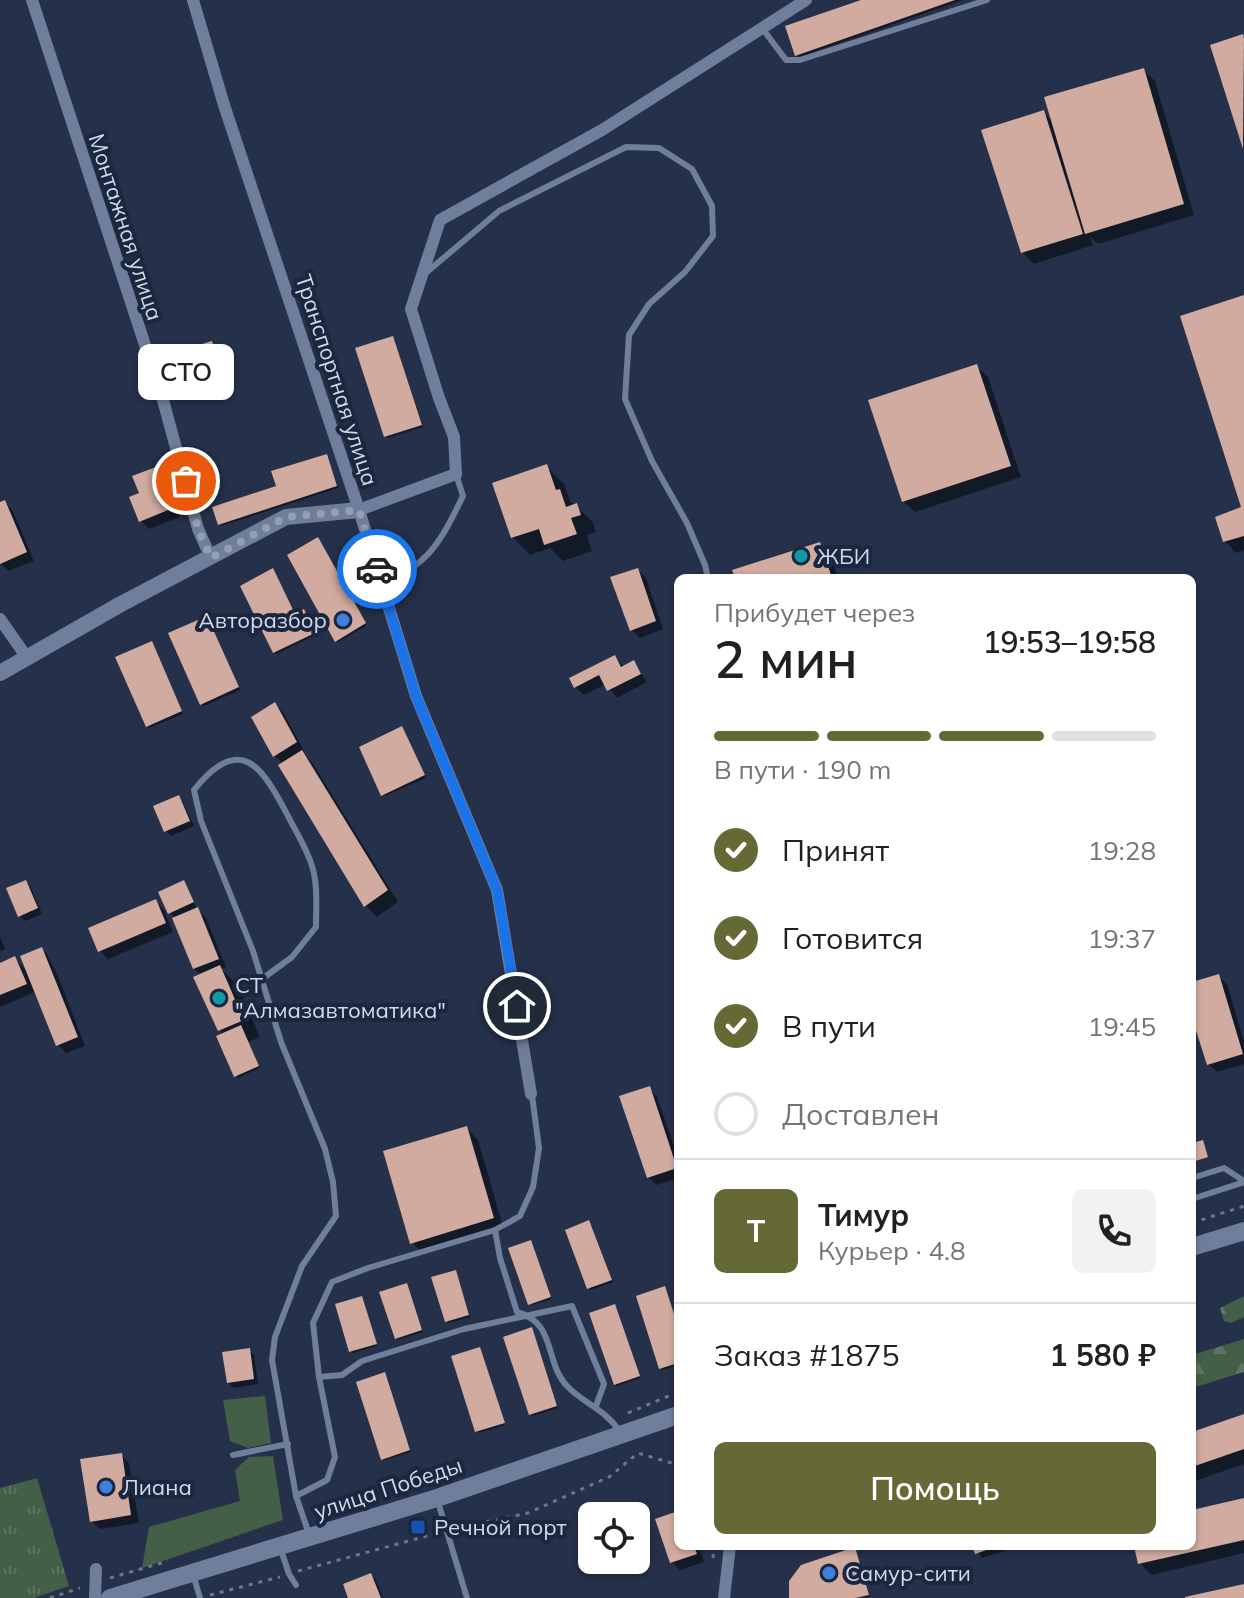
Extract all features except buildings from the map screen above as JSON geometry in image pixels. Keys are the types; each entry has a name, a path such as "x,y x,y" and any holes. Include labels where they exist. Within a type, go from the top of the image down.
{"main road":[{"path":"1196,1246 1244,1231"},
{"name":"улица Победы","path":"110,1598 437,1498 674,1416"}],"street":[{"name":"Монтажная улица","path":"32,0 163,400 198,529 211,558"},
{"name":"Транспортная улица","path":"193,0 224,105 359,510 416,696 497,890 531,1094"},
{"path":"0,673 121,604 286,517 359,510 456,474 454,437 411,309 440,220 602,130 801,3"},
{"path":"0,619 28,659"},
{"path":"724,1598 730,1550"},
{"path":"95,1598 97,1576"}],"lane":[{"path":"801,3 815,0"},
{"path":"762,28 786,60 800,60 987,0"},
{"path":"421,277 499,211 626,147 659,148 692,169 712,206 713,236 685,272 649,304 629,335 625,399 652,461 687,523 707,574"},
{"path":"381,584 422,563 448,527 463,496 456,474"},
{"path":"262,979 292,957 316,927 312,866 267,778 250,762 229,759 210,769 194,790 201,821 262,979 281,1042 325,1149 333,1182 336,1216 302,1266 275,1337 272,1360 296,1496 311,1538"},
{"path":"296,1496 327,1480 335,1457 319,1377 313,1323 332,1282 495,1230 520,1216 533,1187 539,1148 531,1094"},
{"path":"1196,1177 1224,1168 1244,1182"},
{"path":"1196,1198 1244,1182"},
{"path":"495,1230 500,1258 517,1312 528,1315 541,1325 566,1386 596,1406 623,1435"},
{"path":"319,1377 342,1375 362,1361 464,1329 572,1306 604,1384 596,1406"},
{"path":"233,1455 288,1444"},
{"path":"437,1498 467,1598"},
{"path":"280,1546 296,1585"},
{"path":"193,1572 200,1598"}],"path":[{"path":"1196,1222 1244,1206"},
{"path":"612,1420 674,1394"},
{"path":"50,1598 97,1576 173,1560"}],"green space":[{"path":"1244,1296 1244,1317 1231,1323 1224,1321 1220,1308"},
{"path":"1244,1339 1244,1372 1196,1387 1196,1354"},
{"path":"265,1396 271,1443 248,1448 230,1441 223,1400"},
{"path":"273,1456 283,1520 142,1568 149,1527 240,1501 235,1470 249,1457"},
{"path":"37,1478 69,1586 34,1598 0,1598 0,1488"}],"way so far":[{"path":"186,481 198,529 211,558 286,517 359,510 377,569"}],"place":[{"name":"СТО","path":"186,481"},
{"name":"ЖБИ","path":"801,556"},
{"name":"Авторазбор","path":"343,620"},
{"name":"СТ \"Алмазавтоматика\"","path":"219,998"},
{"name":"Лиана","path":"106,1487"},
{"name":"Речной порт","path":"418,1527"},
{"name":"Самур-сити","path":"829,1573"}],"route":[{"path":"377,569 416,696 497,890 517,1006"}]}
